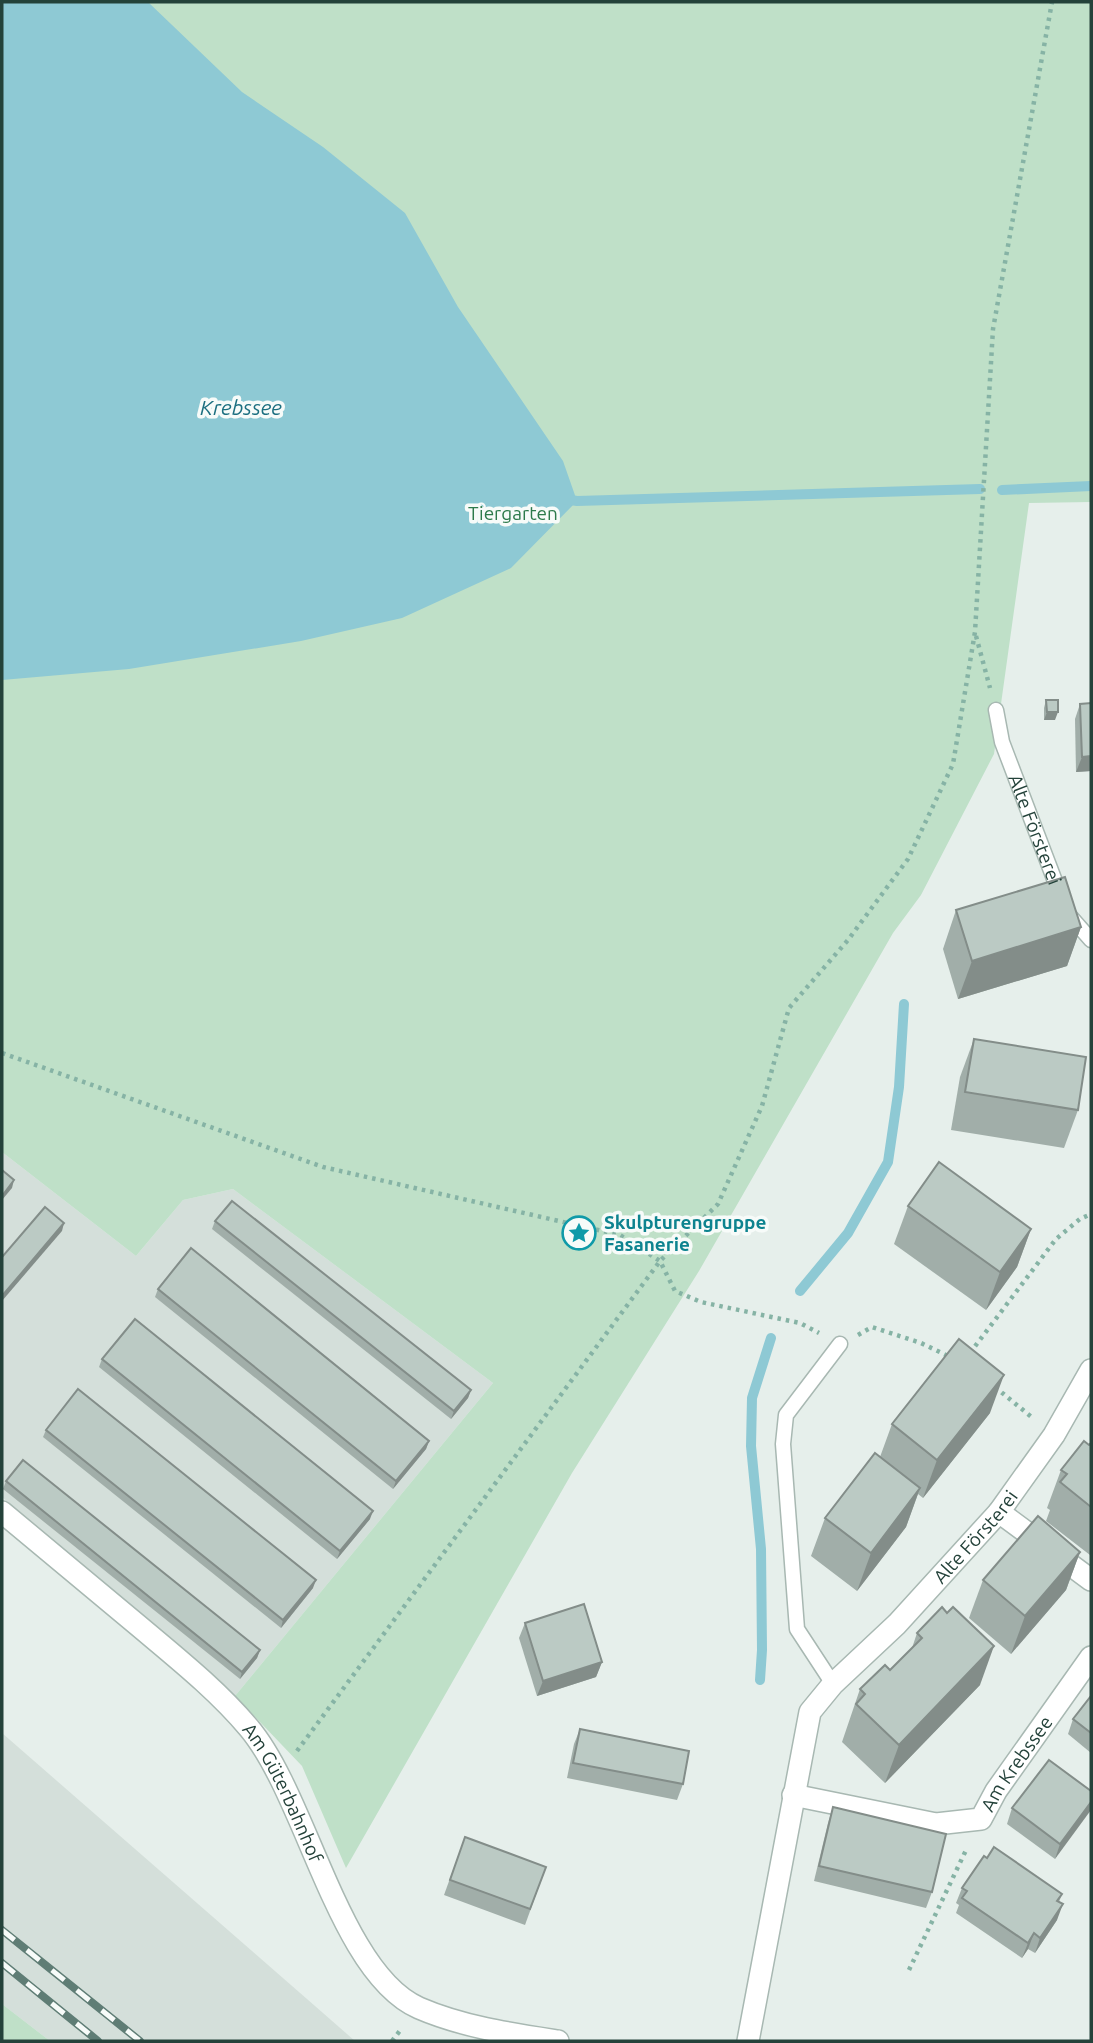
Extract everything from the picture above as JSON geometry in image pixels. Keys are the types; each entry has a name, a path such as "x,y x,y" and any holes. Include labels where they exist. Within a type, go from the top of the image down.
{"street":[{"name":"Alte Försterei","path":"748,2041 810,1712 833,1684 897,1624 999,1512 1054,1435 1091,1370"},
{"name":"Am Güterbahnhof","path":"2,1512 202,1679 250,1729 299,1816 337,1906 373,1969 393,1991 418,2008 459,2022 558,2041"},
{"path":"999,1512 1091,1580"},
{"name":"Am Krebssee","path":"793,1795 936,1824 981,1819 996,1791 1091,1657"}],"lane":[{"name":"Alte Försterei","path":"996,710 1002,742 1067,913 1091,940"},
{"path":"833,1684 797,1629 783,1444 786,1415 840,1344"}],"path":[{"path":"278,1776 660,1261 718,1204 762,1106 789,1008 848,940 908,859 953,764 975,632 993,329 1052,2"},
{"path":"975,632 996,710"},
{"path":"2,1053 323,1167 620,1235 660,1261"},
{"path":"963,1363 1056,1239 1080,1219 1091,1214"},
{"path":"909,1970 981,1819"}],"shaded area":[{"path":"2,1152 136,1256 183,1200 233,1189 493,1383 235,1696 2,1497"},
{"path":"2,1733 355,2041 50,2041 2,2004"}],"green space":[{"name":"Tiergarten","path":"2,2 1091,2 1091,502 1029,503 994,754 921,895 893,933 699,1271 572,1473 346,1868 302,1766 235,1696 493,1383 233,1189 183,1200 136,1256 2,1152"},
{"path":"2,2004 50,2041 2,2041"}],"water":[{"name":"Krebssee","path":"2,2 148,2 242,92 323,147 405,213 458,307 563,461 577,501 511,568 402,618 301,641 129,669 2,680"}],"building":[{"path":"1046,700 1058,700 1058,712 1047,712"},
{"path":"1091,703 1091,756 1082,757 1080,704"},
{"path":"1065,877 1081,927 972,961 956,910"},
{"path":"974,1039 1086,1057 1078,1110 965,1092"},
{"path":"939,1162 1031,1229 1000,1272 908,1206"},
{"path":"2,1170 14,1180 2,1196"},
{"path":"232,1201 471,1390 454,1411 215,1221"},
{"path":"45,1207 64,1223 2,1296 2,1257"},
{"path":"191,1248 429,1441 396,1481 158,1289"},
{"path":"135,1319 373,1511 340,1551 102,1359"},
{"path":"959,1339 1004,1375 937,1460 892,1424"},
{"path":"78,1389 316,1580 283,1620 46,1430"},
{"path":"1084,1441 1089,1445 1091,1443 1091,1507 1060,1482 1067,1474 1061,1470"},
{"path":"875,1453 920,1488 871,1553 825,1518"},
{"path":"23,1460 260,1650 242,1672 6,1481"},
{"path":"1038,1516 1080,1552 1025,1616 983,1580"},
{"path":"584,1604 602,1662 543,1681 525,1623"},
{"path":"942,1607 947,1613 953,1607 994,1646 899,1745 856,1704 865,1694 860,1689 885,1665 890,1670 922,1638 917,1633"},
{"path":"1091,1696 1091,1733 1073,1719"},
{"path":"580,1729 689,1751 683,1784 573,1763"},
{"path":"1049,1760 1091,1791 1091,1802 1060,1844 1012,1808"},
{"path":"833,1807 946,1834 932,1892 819,1866"},
{"path":"465,1837 546,1867 530,1909 450,1880"},
{"path":"994,1847 1062,1894 1057,1901 1063,1904 1040,1938 1034,1933 1028,1943 962,1898 967,1891 962,1888 984,1856 987,1858"}],"waterway":[{"path":"1002,490 1091,486"},
{"path":"564,499 577,501 980,489"},
{"path":"800,1291 848,1233 888,1162 899,1087 904,1004"},
{"path":"760,1680 761,1549 751,1446 752,1398 771,1338"}],"railway":[{"path":"2,1930 140,2041"},
{"path":"2,1963 98,2041"}],"place":[{"name":"Skulpturengruppe Fasanerie","path":"579,1233"}]}
